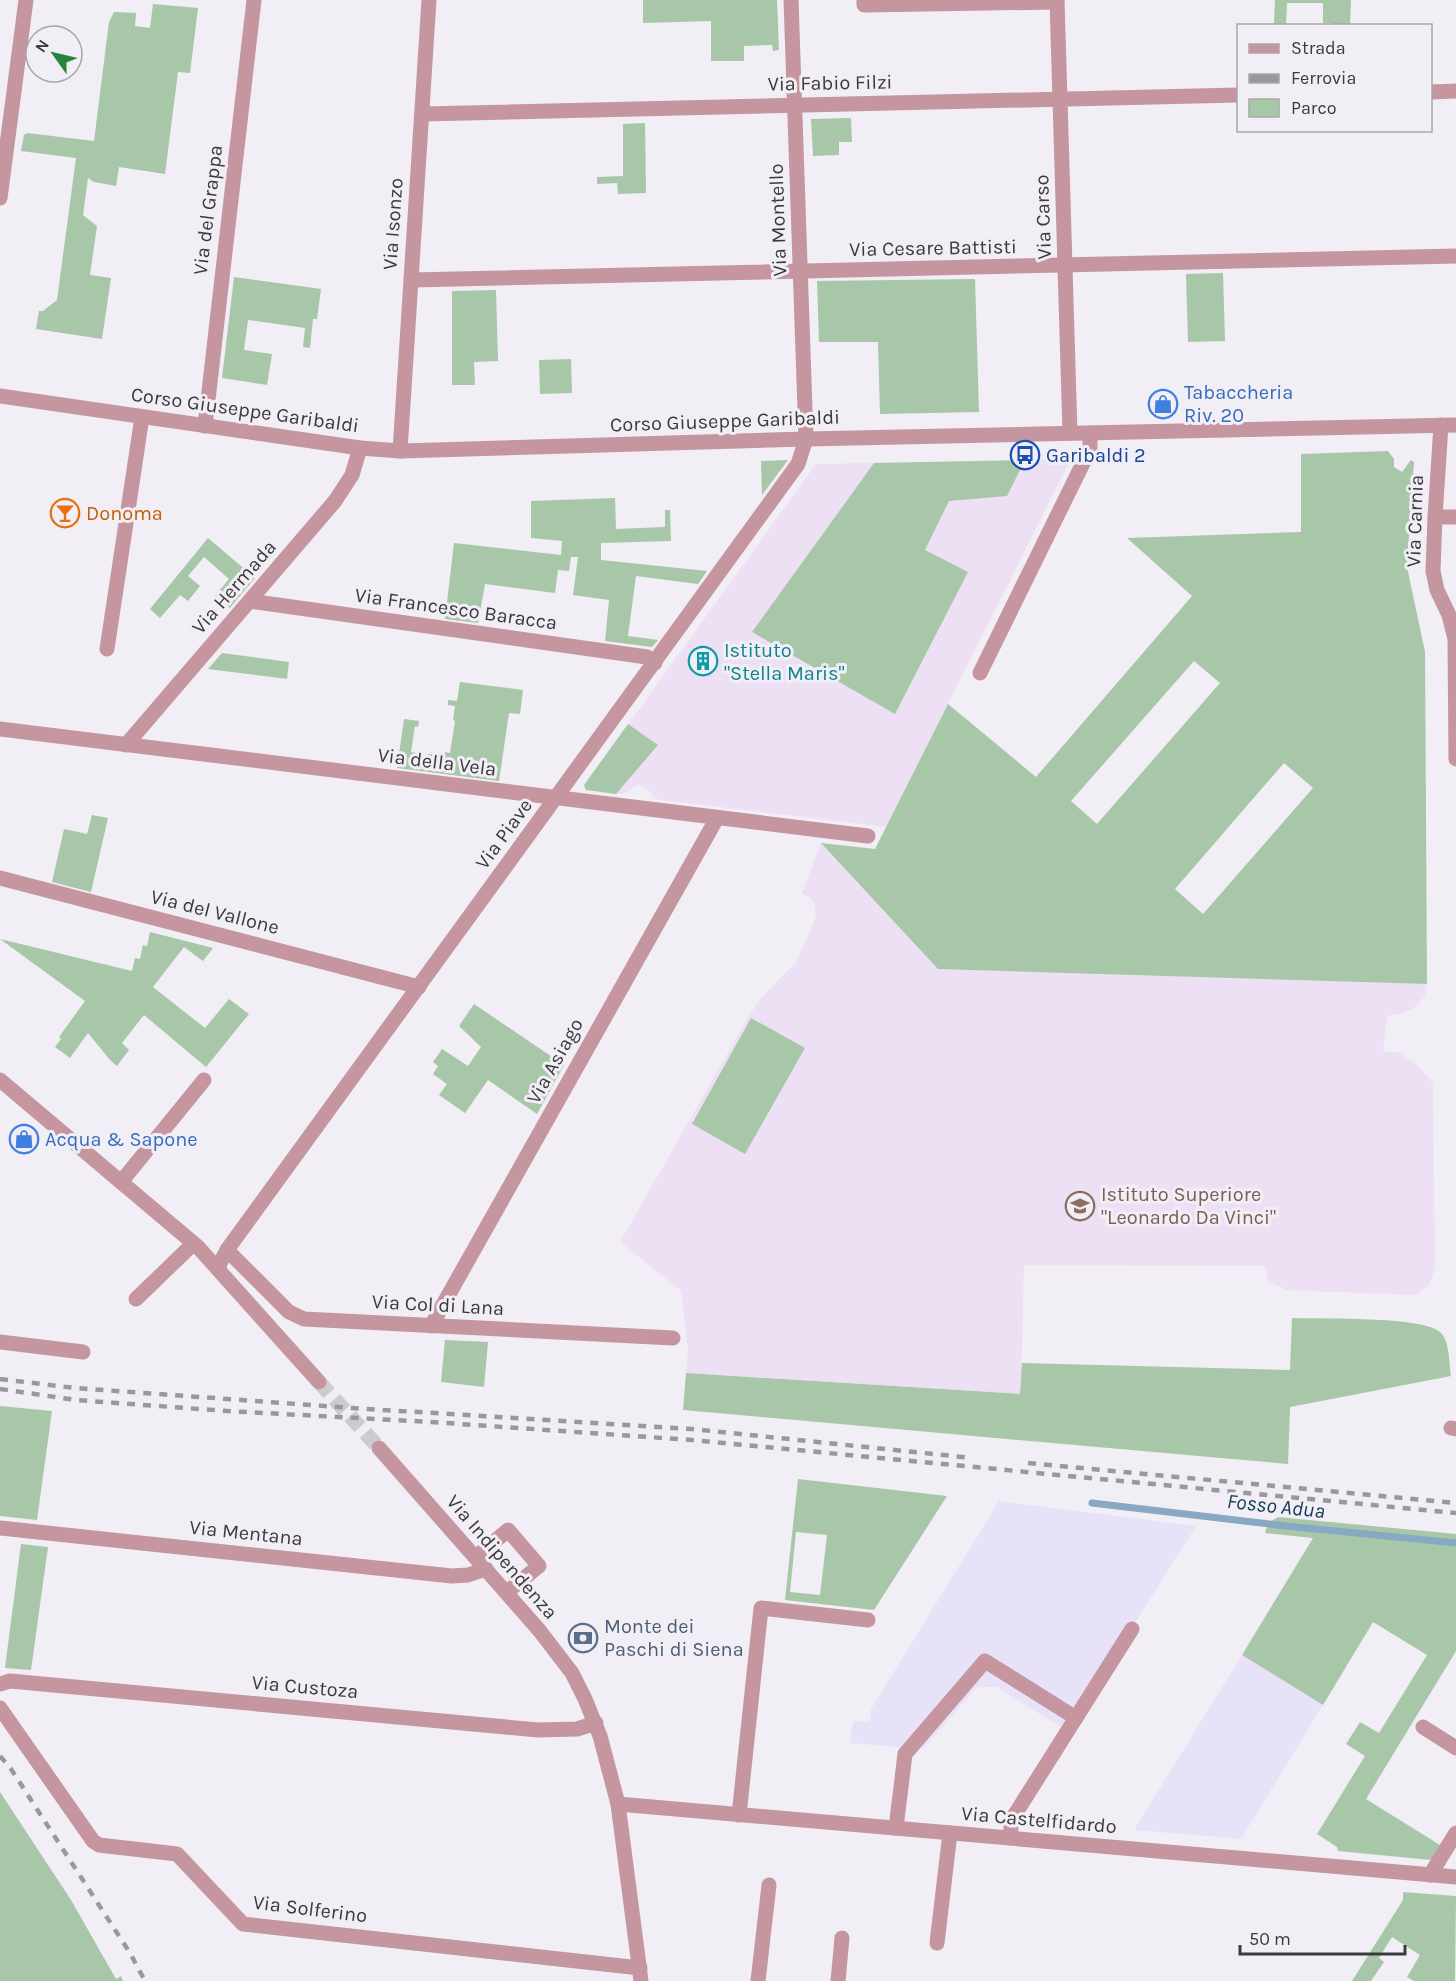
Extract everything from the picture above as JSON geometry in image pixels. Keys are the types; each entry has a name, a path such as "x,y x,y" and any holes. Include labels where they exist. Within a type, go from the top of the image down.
{"street":[{"path":"0,198 3,155 26,0"},
{"name":"Via del Grappa","path":"205,426 254,0"},
{"name":"Via Isonzo","path":"400,451 429,0"},
{"name":"Via Montello","path":"791,0 806,439"},
{"path":"864,0 864,4 1057,1"},
{"name":"Via Carso","path":"1057,1 1070,433"},
{"path":"1432,92 1456,91"},
{"name":"Via Fabio Filzi","path":"422,114 1237,95"},
{"name":"Via Cesare Battisti","path":"411,280 1456,256"},
{"name":"Corso Giuseppe Garibaldi","path":"0,396 360,448 400,451 806,439 1448,425"},
{"path":"107,649 142,417"},
{"name":"Via Carnia","path":"1448,425 1434,517 1433,571 1440,598 1453,615 1456,759"},
{"path":"980,673 1090,449 1090,433"},
{"name":"Via Piave","path":"219,1270 227,1250 794,472 806,439"},
{"name":"Via Hermada","path":"126,745 345,487 356,466 360,448"},
{"path":"1434,517 1456,517"},
{"name":"Via Francesco Baracca","path":"250,601 647,657 655,663"},
{"name":"Via della Vela","path":"0,729 868,836"},
{"name":"Via Asiago","path":"431,1326 717,818"},
{"name":"Via del Vallone","path":"0,878 419,987"},
{"path":"0,1080 195,1245 319,1382"},
{"path":"121,1182 204,1080"},
{"path":"195,1245 211,1252 227,1250"},
{"path":"136,1299 195,1245"},
{"name":"Via Col di Lana","path":"227,1250 296,1316 304,1319 673,1338"},
{"path":"0,1342 82,1352"},
{"name":"Via Indipendenza","path":"378,1448 507,1593 556,1650 572,1673 596,1724 618,1804 641,1974"},
{"name":"Via Mentana","path":"0,1528 452,1576 468,1575 481,1563"},
{"path":"481,1563 508,1530 539,1566 507,1593"},
{"path":"739,1815 761,1608 868,1620"},
{"path":"1010,1838 1012,1819 1131,1629"},
{"path":"896,1828 905,1754 985,1660 1076,1718"},
{"name":"Via Custoza","path":"5,1683 538,1730 577,1729 596,1724"},
{"name":"Via Solferino","path":"0,1708 93,1841 99,1845 177,1854 243,1924 493,1951 641,1974"},
{"path":"1423,1727 1456,1748"},
{"name":"Via Castelfidardo","path":"618,1804 1456,1877"},
{"path":"937,1943 950,1833"},
{"path":"1430,1875 1456,1833"},
{"path":"758,1981 769,1885"},
{"path":"838,1981 842,1938"}],"shaded area":[{"path":"1071,459 886,827 654,799 651,792 638,784 622,794 584,789 585,784 816,464"},
{"path":"821,843 938,969 1427,984 1425,996 1415,1007 1404,1013 1387,1016 1383,1051 1400,1053 1417,1065 1433,1083 1435,1267 1430,1284 1416,1295 1287,1290 1269,1282 1265,1266 1024,1265 1021,1394 686,1373 688,1351 681,1291 620,1242 750,1014 762,997 797,961 816,917 814,903 802,893"},
{"path":"999,1501 1196,1526 1067,1731 997,1687 977,1687 923,1749 850,1743 853,1721 870,1722 871,1709"},
{"path":"1242,1655 1323,1705 1241,1839 1134,1830"}],"green space":[{"path":"643,0 777,0 779,50 773,51 772,45 744,46 744,61 711,61 711,21 643,23"},
{"path":"1275,0 1351,0 1350,24 1323,23 1323,3 1287,3 1286,24 1274,24"},
{"path":"153,4 198,8 190,73 178,72 165,174 119,167 116,186 94,182 88,178 83,215 97,226 90,275 111,278 102,339 36,329 39,311 43,311 57,300 76,158 21,151 24,135 27,133 94,141 109,22 114,12 136,13 135,26 150,28"},
{"path":"851,118 852,142 839,142 839,155 813,156 811,119"},
{"path":"645,123 646,193 618,194 617,183 597,184 597,177 623,176 623,124"},
{"path":"1223,273 1225,341 1188,342 1186,274"},
{"path":"234,277 321,289 317,319 313,319 310,348 303,347 305,328 248,320 244,350 272,354 267,385 222,378"},
{"path":"975,279 979,412 880,414 878,342 819,342 817,281"},
{"path":"496,290 498,361 474,362 475,385 452,385 452,291"},
{"path":"571,359 572,393 540,394 539,360"},
{"path":"1388,451 1394,459 1394,467 1402,472 1411,460 1414,462 1407,567 1425,652 1427,984 938,969 821,843 875,849 948,704 1036,777 1192,596 1127,538 1301,532 1301,454","holes":["1194,661 1220,683 1097,824 1071,801","1284,763 1313,788 1203,914 1175,889"]},
{"path":"788,460 762,495 761,461"},
{"path":"1025,460 1007,496 949,501 925,550 968,572 895,714 752,632 874,463"},
{"path":"615,498 616,529 665,527 665,510 670,510 671,541 601,543 601,560 707,571 698,584 636,576 628,636 658,640 652,647 605,641 609,600 573,595 578,557 571,557 569,571 558,570 555,593 485,584 478,623 445,619 454,543 561,555 562,541 531,538 531,501"},
{"path":"208,538 255,578 230,608 215,596 229,579 204,557 188,576 200,586 188,601 180,595 160,618 150,609"},
{"path":"222,653 289,662 287,679 208,669"},
{"path":"460,682 523,690 520,714 509,713 499,781 397,768 404,719 419,721 418,727 415,726 411,752 416,753 418,758 425,759 428,754 444,756 445,752 450,753 455,706 448,705 448,700 457,701"},
{"path":"628,724 658,745 616,794 586,790 584,785"},
{"path":"92,815 108,818 91,892 52,882 64,829 87,834"},
{"path":"150,932 213,948 203,961 184,947 153,987 205,1028 229,999 249,1014 206,1067 144,1015 122,1043 129,1050 117,1066 88,1033 70,1058 55,1047 61,1039 59,1037 85,1001 0,939 132,971 135,958 140,959 143,945 147,946"},
{"path":"474,1004 564,1065 537,1114 488,1080 465,1113 439,1095 447,1084 433,1074 438,1066 433,1062 442,1049 468,1066 481,1047 459,1026"},
{"path":"751,1018 805,1048 745,1154 692,1124"},
{"path":"1292,1318 1393,1321 1430,1327 1440,1332 1446,1341 1451,1376 1290,1407 1288,1464 683,1410 686,1373 1020,1394 1022,1363 1290,1370"},
{"path":"445,1340 488,1342 484,1387 441,1382"},
{"path":"0,1406 52,1411 37,1520 0,1516"},
{"path":"798,1479 947,1496 874,1610 785,1600","holes":["796,1532 827,1535 820,1595 790,1592"]},
{"path":"1278,1517 1456,1534 1456,1651 1366,1799 1440,1845 1431,1860 1338,1851 1337,1847 1317,1834 1365,1756 1346,1744 1360,1722 1379,1733 1427,1655 1373,1622 1323,1705 1242,1655 1313,1538 1265,1533 1268,1523"},
{"path":"21,1544 48,1547 31,1670 5,1668"},
{"path":"0,1792 71,1900 116,1979 121,1976 123,1981 0,1981"},
{"path":"1403,1892 1456,1896 1455,1981 1414,1981 1407,1977 1420,1955 1392,1937 1379,1958 1384,1962 1371,1981 1352,1981 1403,1900"}],"waterway":[{"name":"Fosso Adua","path":"1092,1503 1456,1543"}],"tunnel":[{"path":"319,1382 379,1448"}],"railway":[{"path":"0,1379 75,1388 692,1429 972,1458"},
{"path":"0,1389 76,1400 692,1440 1456,1513"},
{"path":"1028,1463 1456,1503"},
{"path":"0,1756 11,1769 130,1953 145,1981"}],"place":[{"name":"Tabaccheria Riv. 20","path":"1163,404"},
{"name":"Garibaldi 2","path":"1025,455"},
{"name":"Donoma","path":"65,513"},
{"name":"Istituto \"Stella Maris\"","path":"703,661"},
{"name":"Acqua & Sapone","path":"24,1139"},
{"name":"Istituto Superiore \"Leonardo Da Vinci\"","path":"1080,1206"},
{"name":"Monte dei Paschi di Siena","path":"583,1638"}]}
